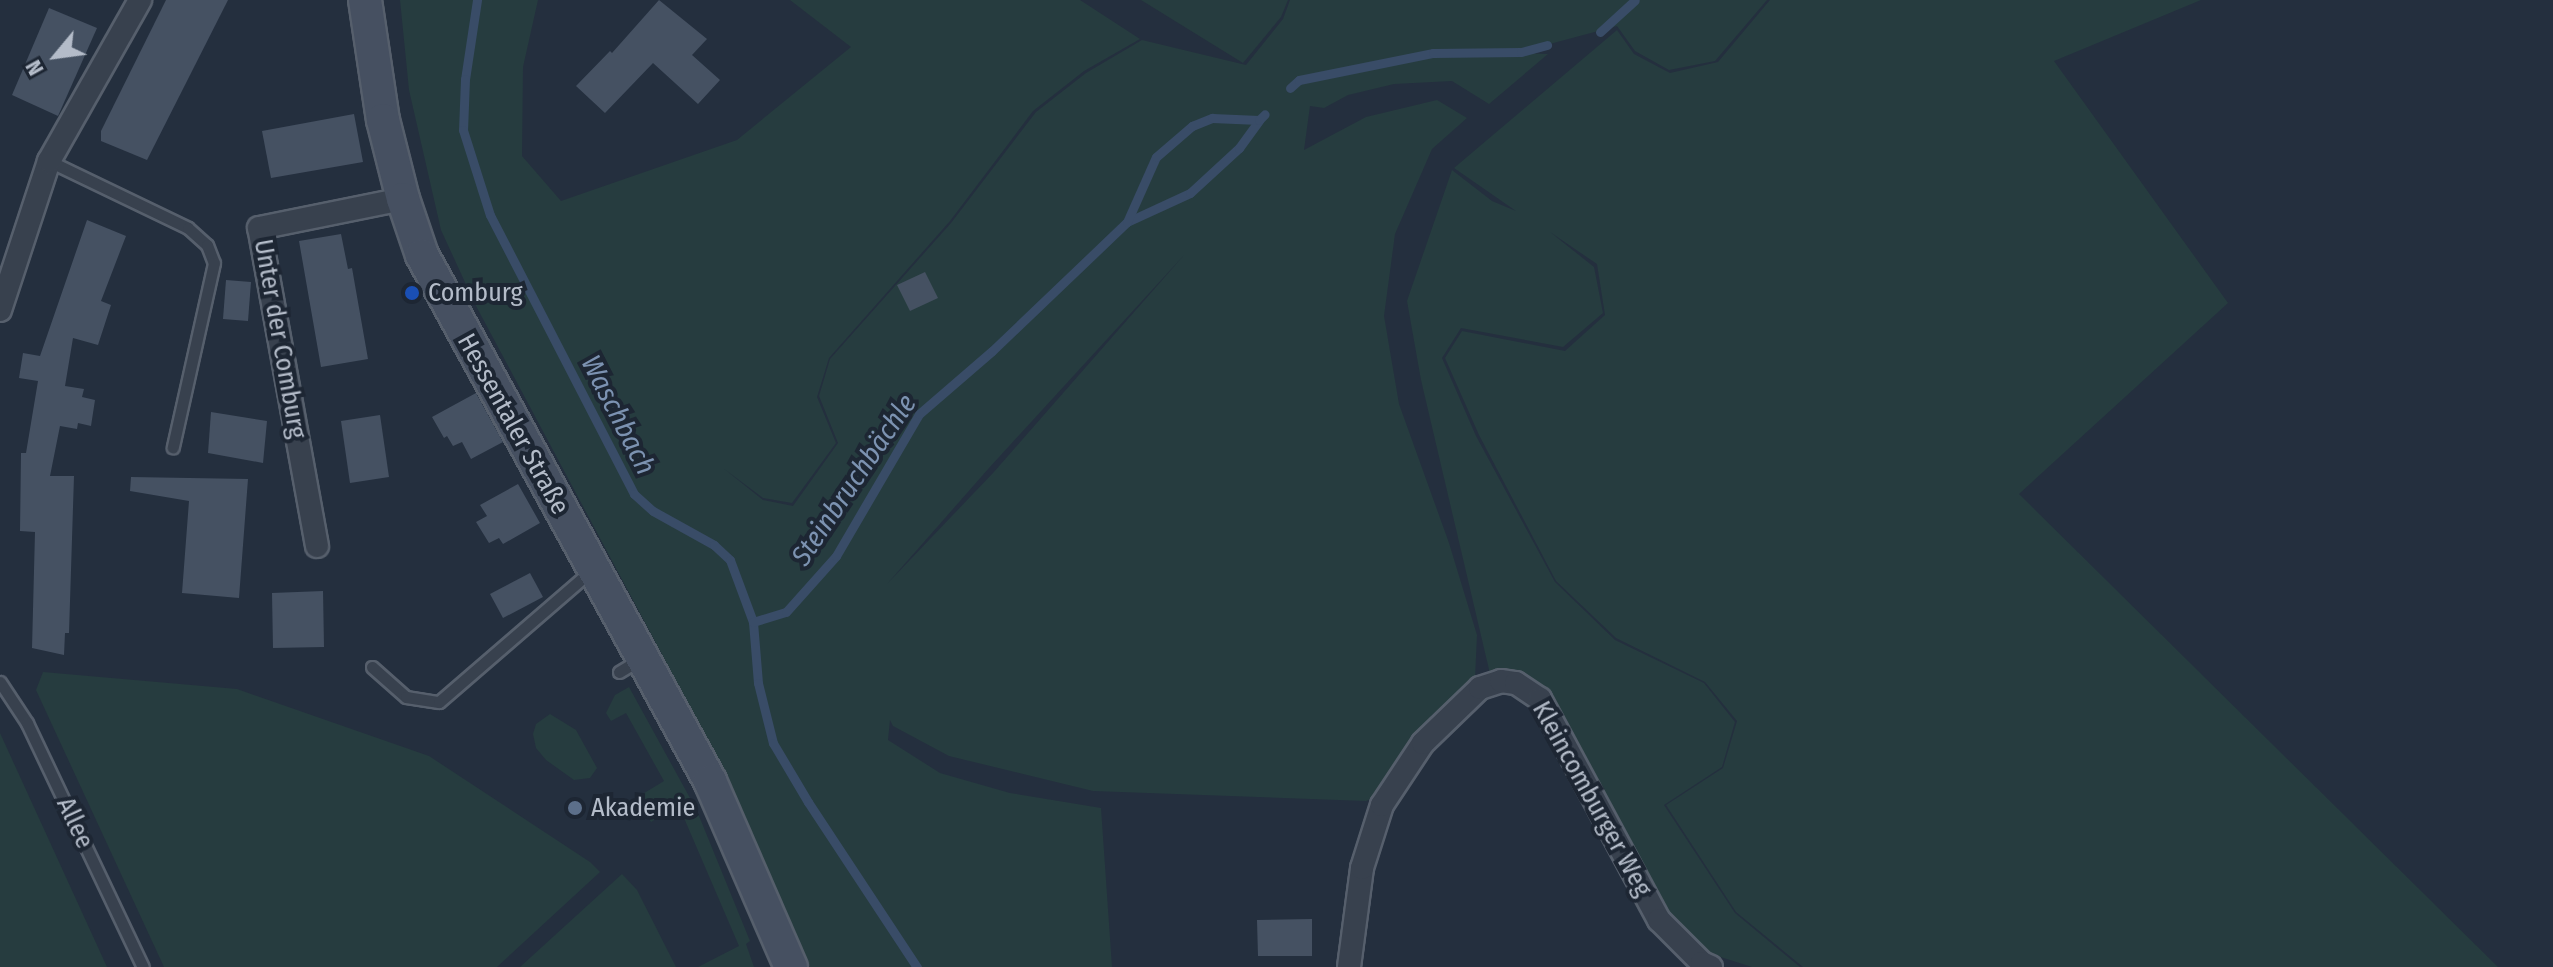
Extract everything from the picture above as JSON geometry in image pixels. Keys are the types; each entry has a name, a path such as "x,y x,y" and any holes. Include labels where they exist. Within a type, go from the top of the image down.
{"main road":[{"name":"Hessentaler Straße","path":"365,0 383,120 403,199 422,255 593,570 631,665 710,781 791,967"}],"street":[{"path":"0,310 49,161 140,0"},
{"name":"Unter der Comburg","path":"317,546 259,228 403,199"},
{"name":"Kleincomburger Weg","path":"1349,967 1362,868 1382,805 1423,743 1480,688 1501,681 1516,683 1540,699 1659,920 1702,963 1711,967"}],"lane":[{"path":"49,161 188,228 207,245 214,263 173,447"},
{"path":"372,667 406,697 439,702 593,570"},
{"name":"Allee","path":"0,682 27,723 143,967"}],"green space":[{"path":"400,0 538,0 523,67 522,156 561,201 737,140 851,47 790,0 1080,0 1140,39 1084,71 1033,111 950,221 829,358 817,397 836,443 792,503 763,498 723,468 763,500 793,506 838,443 819,396 830,359 951,223 1036,112 1086,73 1142,40 1246,65 1283,19 1290,0 1767,0 1715,61 1669,70 1635,51 1617,26 1531,49 1473,52 1548,54 1489,104 1452,81 1394,84 1348,95 1324,108 1310,106 1304,150 1366,117 1437,100 1467,118 1432,149 1395,234 1384,316 1399,404 1449,543 1477,635 1475,679 1432,715 1377,796 1366,801 1093,791 949,756 893,726 890,720 888,740 940,773 1010,793 1101,808 1112,967 810,967 752,837 665,660 475,304 441,230 409,90","holes":["1185,254 993,473 887,584"]},
{"path":"1141,0 1288,0 1281,17 1243,63"},
{"path":"1770,0 2201,0 2054,61 2228,303 2019,494 2498,967 1803,967 1736,912 1666,805 1723,768 1737,721 1705,682 1616,638 1556,581 1479,435 1445,358 1462,331 1565,351 1605,315 1597,264 1550,232 1594,267 1603,313 1563,347 1461,328 1442,358 1476,436 1555,582 1615,640 1704,683 1735,722 1722,767 1664,805 1735,913 1800,967 1752,967 1708,953 1663,906 1554,701 1535,684 1491,678 1421,380 1407,301 1452,170 1492,201 1516,211 1454,168 1617,30 1634,54 1670,73 1718,62"},
{"path":"43,672 237,689 429,756 590,862 600,872 497,967 164,967 36,690"},
{"path":"629,687 690,798 651,822 636,798 664,781 626,713 611,721 606,713 615,695"},
{"path":"550,714 576,730 597,768 590,778 574,780 546,760 536,748 533,734 536,724"},
{"path":"0,733 107,967 0,967"},
{"path":"697,811 750,941 746,944 754,967 698,967 739,946 684,818"},
{"path":"622,874 637,890 676,967 520,967"}],"building":[{"path":"166,0 228,0 147,160 101,141 101,131"},
{"path":"659,0 707,39 692,55 720,80 698,104 653,63 605,113 576,86 610,51 612,53"},
{"path":"49,8 97,28 58,116 12,95"},
{"path":"354,114 363,162 271,178 262,131"},
{"path":"87,220 126,236 101,301 111,305 98,345 73,338 65,386 84,389 82,397 95,400 91,426 78,423 77,429 60,426 50,476 74,476 69,633 65,633 64,655 32,648 35,532 20,531 21,453 26,453 38,381 19,378 23,353 40,356"},
{"path":"341,234 348,269 352,268 368,359 321,367 299,241"},
{"path":"925,272 938,298 910,311 897,285"},
{"path":"226,280 251,282 248,321 223,319"},
{"path":"476,393 503,442 471,459 462,442 453,446 447,436 444,438 432,417"},
{"path":"211,412 267,421 263,463 208,453"},
{"path":"380,415 389,477 350,483 341,421"},
{"path":"131,477 248,479 239,598 182,593 189,501 130,491"},
{"path":"518,484 540,523 503,544 499,538 489,543 476,522 487,516 480,505"},
{"path":"530,573 543,597 503,618 490,594"},
{"path":"323,591 324,647 273,648 272,593"},
{"path":"1312,919 1312,956 1258,956 1257,920"}],"waterway":[{"name":"Waschbach","path":"477,0 465,79 463,130 490,215 634,494 653,511 714,545 730,560 753,622 758,683 773,743 808,802 917,967"},
{"name":"Steinbruchbächle","path":"1600,32 1635,0"},
{"name":"Steinbruchbächle","path":"1290,88 1299,80 1433,53 1521,52 1547,45"},
{"name":"Steinbruchbächle","path":"753,622 786,612 836,556 919,414 992,351 1127,222 1156,157 1192,126 1212,118 1259,120 1265,114"},
{"name":"Steinbruchbächle","path":"1127,222 1190,193 1239,148 1259,120"}],"place":[{"name":"Comburg","path":"412,293"},
{"name":"Akademie","path":"575,808"}]}
